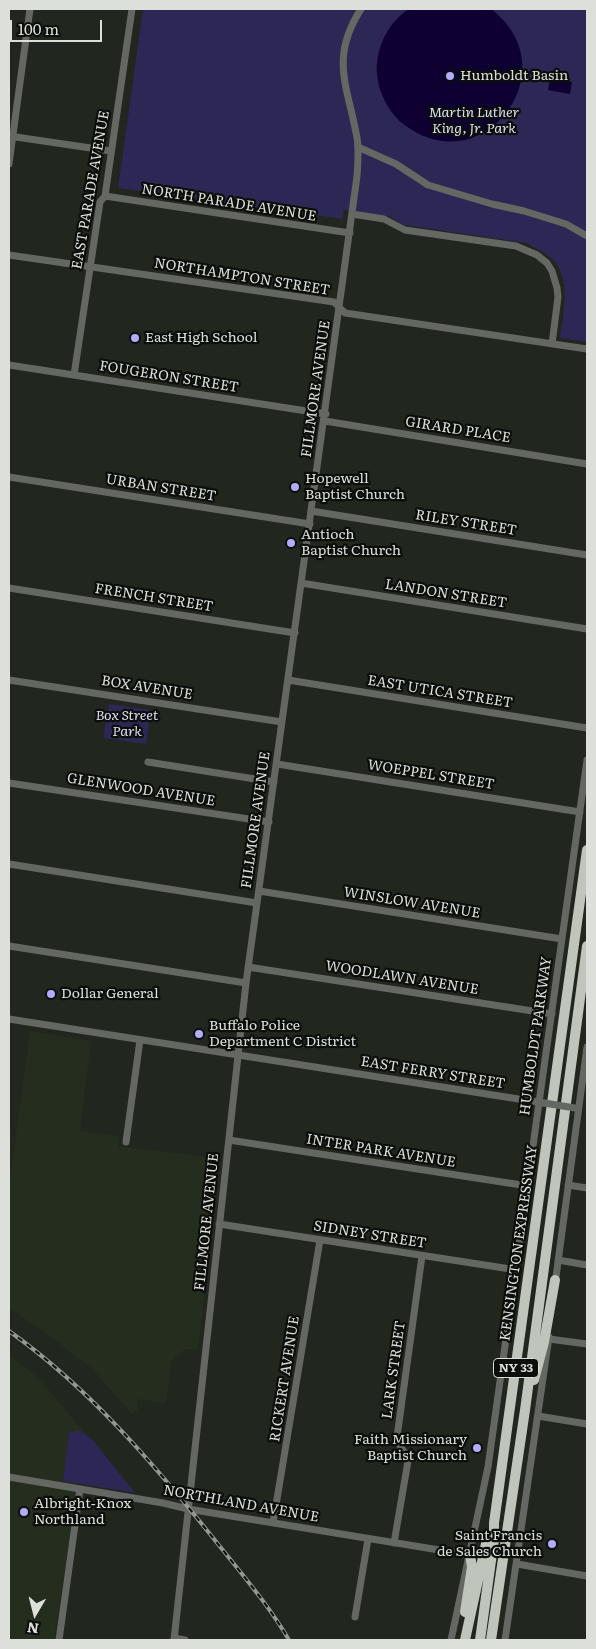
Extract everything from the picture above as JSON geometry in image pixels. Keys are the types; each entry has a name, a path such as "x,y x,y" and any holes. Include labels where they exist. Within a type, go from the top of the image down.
{"highway":[{"name":"KENSINGTON EXPRESSWAY","path":"480,1640 494,1540 494,1523 587,850"},
{"name":"KENSINGTON EXPRESSWAY","path":"491,1640 525,1410 587,946"},
{"path":"525,1410 544,1342 555,1280"},
{"path":"465,1640 487,1539 494,1523"},
{"path":"461,1640 472,1568 470,1555"}],"street":[{"path":"9,164 11,136 30,9"},
{"name":"EAST PARADE AVENUE","path":"74,375 100,202 105,196 132,9"},
{"name":"FILLMORE AVENUE","path":"174,1639 248,967 358,176 358,147 344,83 343,66 348,35 362,9"},
{"path":"11,136 112,151"},
{"path":"358,147 396,164 428,185 566,224 587,236"},
{"name":"NORTH PARADE AVENUE","path":"105,196 350,233"},
{"path":"352,214 384,219 405,230 516,246 537,255 547,263 552,271 557,288 558,297 552,344"},
{"name":"NORTHAMPTON STREET","path":"9,255 334,302 345,313 587,349"},
{"name":"FOUGERON STREET","path":"9,365 325,418"},
{"name":"GIRARD PLACE","path":"325,418 587,464"},
{"name":"URBAN STREET","path":"9,477 310,524"},
{"name":"RILEY STREET","path":"311,511 587,555"},
{"name":"LANDON STREET","path":"301,583 587,629"},
{"name":"FRENCH STREET","path":"9,588 295,633"},
{"name":"BOX AVENUE","path":"9,680 282,722"},
{"name":"EAST UTICA STREET","path":"288,680 587,728"},
{"name":"HUMBOLDT PARKWAY","path":"451,1640 488,1467 528,1186 542,1103 552,1014 587,760"},
{"path":"148,762 274,782"},
{"name":"WOEPPEL STREET","path":"277,764 580,812"},
{"name":"GLENWOOD AVENUE","path":"9,783 269,822"},
{"path":"9,864 257,904"},
{"name":"WINSLOW AVENUE","path":"259,891 562,938"},
{"path":"9,946 246,983"},
{"name":"WOODLAWN AVENUE","path":"248,967 552,1014"},
{"name":"EAST FERRY STREET","path":"9,1019 587,1110"},
{"path":"126,1142 140,1040"},
{"path":"505,1640 549,1339 577,1108 587,1047"},
{"name":"INTER PARK AVENUE","path":"229,1140 528,1186"},
{"path":"568,1185 587,1188"},
{"name":"SIDNEY STREET","path":"220,1224 517,1270"},
{"name":"RICKERT AVENUE","path":"273,1523 320,1240"},
{"name":"LARK STREET","path":"394,1543 408,1462 407,1456 397,1438 422,1256"},
{"path":"558,1260 587,1265"},
{"path":"549,1339 587,1344"},
{"path":"538,1416 587,1424"},
{"name":"NORTHLAND AVENUE","path":"9,1477 163,1503 188,1509 470,1555"},
{"path":"60,1640 80,1489"},
{"path":"355,1618 368,1539"},
{"path":"517,1564 587,1576"},
{"path":"174,1639 186,1640"}],"shaded area":[{"name":"Humboldt Basin","path":"409,9 491,9 513,34 522,61 519,87 507,111 488,130 463,140 435,140 406,126 390,110 378,81 378,55 389,29"},
{"path":"550,79 572,82 570,94 548,90"},
{"path":"30,1031 91,1041 80,1131 119,1136 118,1146 220,1159 198,1349 185,1349 172,1361 166,1404 141,1399 137,1403 138,1410 132,1414 92,1369 50,1336 9,1308 9,1186"},
{"path":"9,1355 33,1374 49,1390 135,1493 78,1484 54,1640 9,1640"}],"green space":[{"name":"Martin Luther King, Jr. Park","path":"143,9 587,9 587,342 560,338 565,297 562,276 552,259 526,243 404,225 388,216 344,210 343,219 118,188"},
{"name":"Box Street Park","path":"109,704 151,710 146,744 103,738"},
{"path":"80,1431 92,1439 135,1493 63,1481 69,1432"}],"railway":[{"path":"9,1331 66,1377 119,1428 167,1482 253,1588 289,1640"}],"place":[{"name":"Humboldt Basin","path":"450,76"},
{"name":"East High School","path":"135,338"},
{"name":"Hopewell Baptist Church","path":"295,487"},
{"name":"Antioch Baptist Church","path":"291,543"},
{"name":"Dollar General","path":"51,994"},
{"name":"Buffalo Police Department C District","path":"199,1034"},
{"name":"Faith Missionary Baptist Church","path":"477,1448"},
{"name":"Albright-Knox Northland","path":"24,1512"},
{"name":"Saint Francis de Sales Church","path":"552,1544"}]}
